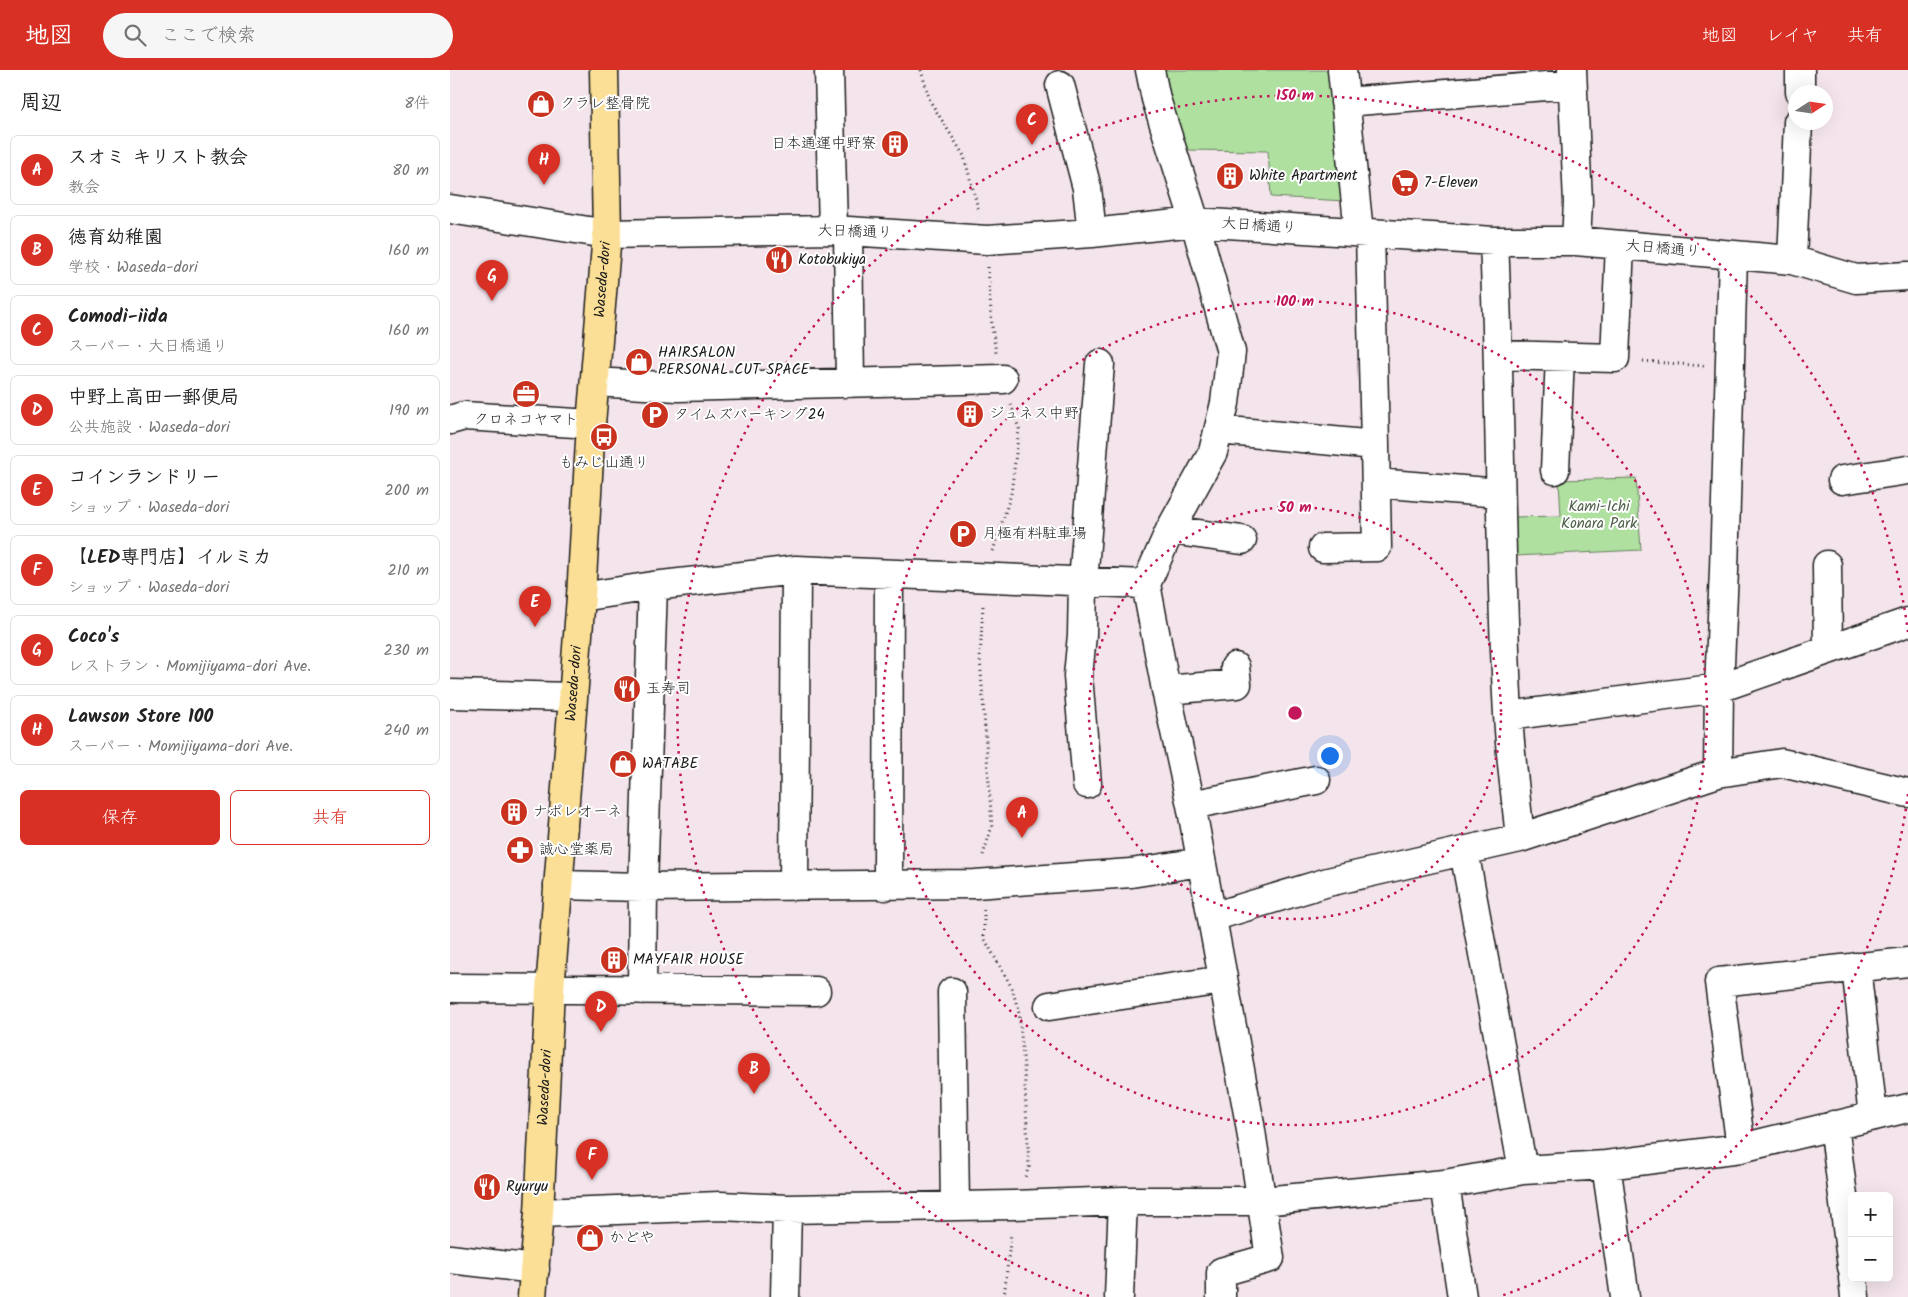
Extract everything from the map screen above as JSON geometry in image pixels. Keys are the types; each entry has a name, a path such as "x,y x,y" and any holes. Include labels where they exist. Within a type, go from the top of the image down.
{"main road":[{"name":"Waseda-dori","path":"532,1297 539,1212 550,990 581,597 591,424 607,234 604,70"}],"street":[{"path":"829,70 850,384"},
{"path":"1150,70 1156,99 1195,222 1231,352 1225,403 1213,452 1170,530 1146,584 1212,917 1222,980 1250,1124 1270,1258 1221,1272 1221,1297"},
{"path":"1323,548 1377,547 1375,445 1364,232 1342,70"},
{"path":"1800,70 1800,85"},
{"path":"1345,102 1572,77 1578,202 1576,241"},
{"path":"1060,85 1087,188 1092,233"},
{"path":"1792,260 1798,130"},
{"name":"大日橋通り","path":"450,209 607,234 840,230 987,240 1092,233 1195,222 1494,241 1576,241 1792,260 1856,279 1908,276"},
{"path":"1494,241 1499,355 1500,493 1508,716 1520,838"},
{"path":"1499,355 1615,358 1620,245"},
{"path":"1718,773 1728,368 1733,256"},
{"path":"1555,470 1560,357"},
{"path":"1088,784 1078,676 1082,635 1082,583 1100,364"},
{"path":"595,382 678,387 1003,379"},
{"path":"450,420 464,416 591,424"},
{"path":"1219,430 1375,445"},
{"path":"1842,480 1908,470"},
{"path":"1376,483 1500,493"},
{"path":"1170,530 1242,540"},
{"path":"1827,565 1828,650"},
{"path":"581,597 653,586 796,570 1082,583 1146,584"},
{"path":"794,886 796,570"},
{"path":"885,886 888,876 889,575"},
{"path":"642,990 643,887 653,586"},
{"path":"1508,716 1719,688 1908,622"},
{"path":"1166,690 1237,684 1234,667"},
{"path":"450,694 572,697"},
{"path":"1212,917 1328,882 1520,838 1718,773 1782,763 1908,793"},
{"path":"1191,805 1316,780"},
{"path":"1464,851 1523,1170"},
{"path":"558,885 643,887 982,884 1131,873 1201,862"},
{"path":"1741,1148 1719,982 1908,962"},
{"path":"1856,968 1873,1116"},
{"path":"1049,1006 1222,980"},
{"path":"450,988 816,991"},
{"path":"952,992 955,1206"},
{"path":"539,1212 720,1206 787,1208 1013,1205 1123,1201 1262,1201 1445,1184 1523,1170 1606,1165 1741,1148 1834,1124 1908,1108"},
{"path":"1834,1124 1848,1237"},
{"path":"1606,1165 1625,1297"},
{"path":"1445,1184 1457,1296"},
{"path":"1119,1297 1123,1201"},
{"path":"785,1297 787,1208"},
{"path":"450,1259 535,1269"},
{"path":"1853,1282 1855,1297"}],"path":[{"path":"921,70 930,101 964,156 987,240"},
{"path":"1615,358 1728,368"},
{"path":"982,884 984,938 1012,988 1018,1013 1024,1066 1029,1166 1013,1205 1004,1297"}],"green space":[{"path":"1161,70 1332,70 1346,201 1271,197 1268,151 1182,150"},
{"name":"Kami-Ichi Konara Park","path":"1636,478 1641,550 1515,556 1512,517 1561,516 1559,480"}],"place":[{"name":"クラレ整骨院","path":"541,104"},
{"name":"日本通運中野寮","path":"895,144"},
{"name":"Comodi-iida","path":"1032,145"},
{"name":"White Apartment","path":"1230,176"},
{"name":"7-Eleven","path":"1405,183"},
{"name":"Lawson Store 100","path":"544,185"},
{"name":"Kotobukiya","path":"779,260"},
{"name":"Coco's","path":"492,301"},
{"name":"HAIRSALON PERSONAL CUT SPACE","path":"639,362"},
{"name":"クロネコヤマト","path":"526,394"},
{"name":"ジュネス中野","path":"970,414"},
{"name":"タイムズパーキング24","path":"655,415"},
{"name":"もみじ山通り","path":"604,437"},
{"name":"月極有料駐車場","path":"963,534"},
{"name":"コインランドリー","path":"535,627"},
{"name":"玉寿司","path":"627,689"},
{"name":"WATABE","path":"623,764"},
{"name":"ナポレオーネ","path":"514,812"},
{"name":"スオミ キリスト教会","path":"1022,838"},
{"name":"誠心堂薬局","path":"520,850"},
{"name":"MAYFAIR HOUSE","path":"614,960"},
{"name":"中野上高田一郵便局","path":"601,1032"},
{"name":"徳育幼稚園","path":"754,1094"},
{"name":"【LED専門店】イルミカ","path":"592,1180"},
{"name":"Ryuryu","path":"487,1187"},
{"name":"かどや","path":"590,1238"}]}
